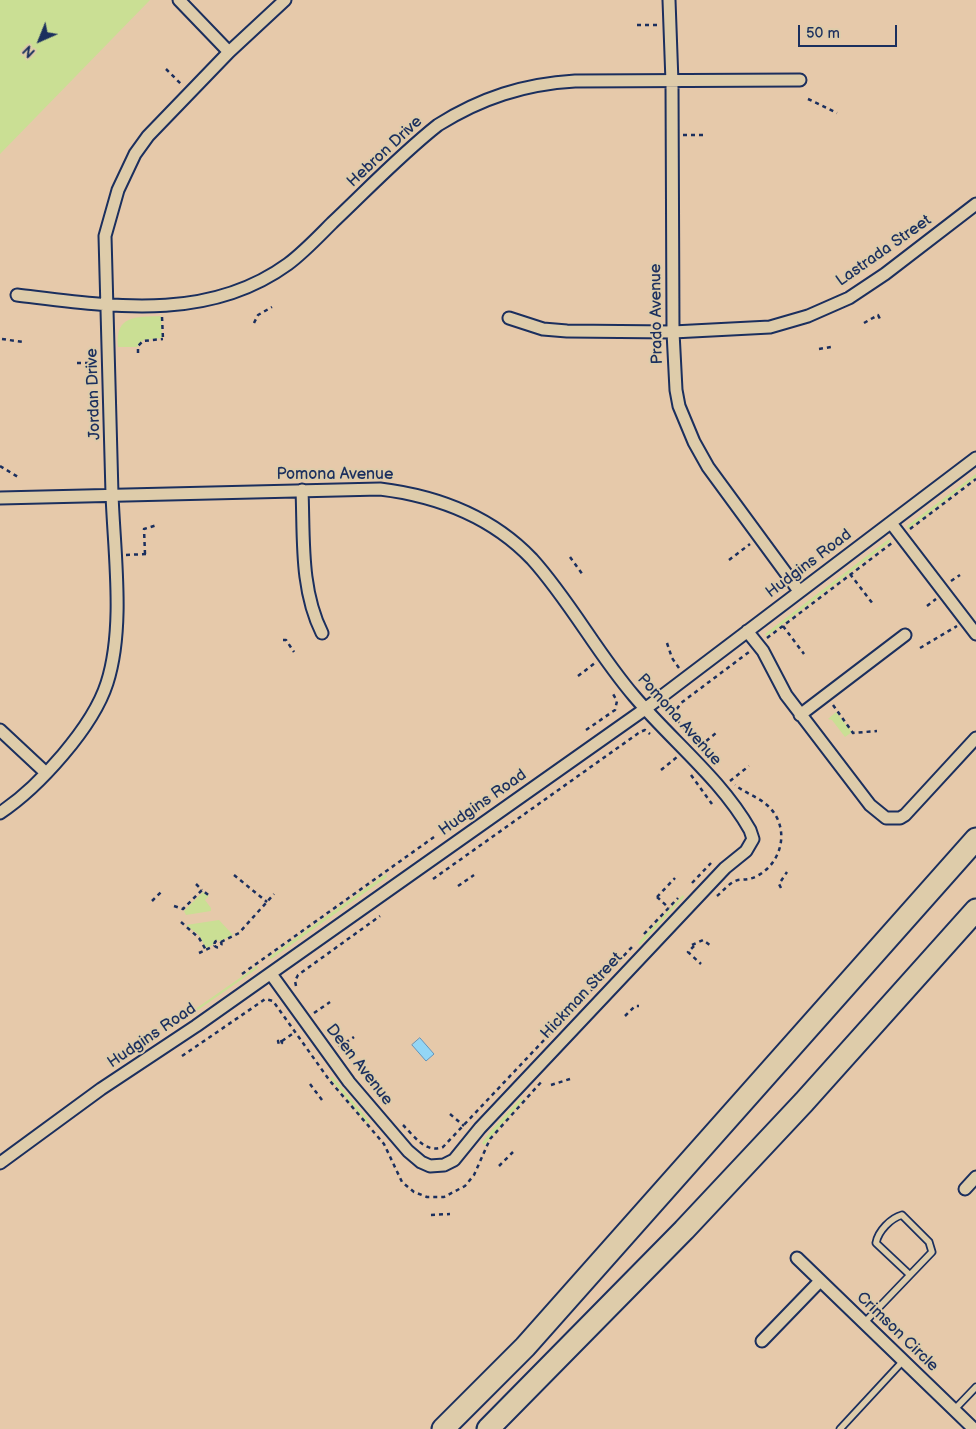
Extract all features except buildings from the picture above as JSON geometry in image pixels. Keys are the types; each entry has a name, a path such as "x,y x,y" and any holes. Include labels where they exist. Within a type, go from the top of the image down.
{"highway":[{"path":"443,1429 525,1346 976,839"},
{"path":"488,1429 684,1230 804,1102 976,910"}],"street":[{"path":"179,0 228,52"},
{"name":"Jordan Drive","path":"0,813 45,772 73,743 86,726 107,683 115,643 115,555 106,236 118,190 135,154 148,136 228,52 285,0"},
{"name":"Prado Avenue","path":"669,0 672,24 673,332 676,390 686,424 708,466 799,591"},
{"name":"Hebron Drive","path":"17,295 108,306 162,307 190,305 219,298 250,286 275,273 315,239 427,134 444,121 475,104 497,95 554,83 800,80"},
{"name":"Lastrada Street","path":"509,318 551,330 673,332 752,330 808,316 865,288 976,204"},
{"name":"Hudgins Road","path":"0,1164 101,1089 271,974 645,709 976,458"},
{"name":"Pomona Avenue","path":"0,498 363,489 404,492 443,502 480,519 513,542 532,559 645,709 688,752 744,819 753,840"},
{"path":"302,490 305,575 310,603 322,633"},
{"path":"891,523 976,634"},
{"path":"747,630 800,715 874,811 886,818 893,820 905,815 976,738"},
{"path":"800,715 906,635"},
{"path":"0,730 45,772"},
{"name":"Hickman Street","path":"430,1166 444,1165 454,1160 473,1135 725,868 746,851 753,840"},
{"name":"Deen Avenue","path":"271,974 328,1055 408,1151 420,1162 430,1166"},
{"path":"965,1189 976,1177"},
{"name":"Crimson Circle","path":"797,1258 974,1429"},
{"path":"762,1341 820,1281"}],"lane":[{"path":"864,1323 910,1275 932,1252 929,1242 902,1215 895,1217 877,1235 876,1242 910,1275"},
{"path":"840,1429 903,1361"},
{"path":"954,1410 976,1387"}],"path":[{"path":"637,26 672,24"},
{"path":"166,69 189,93"},
{"path":"808,99 837,113"},
{"path":"672,135 706,136"},
{"path":"138,353 138,346 143,341 163,340 162,307"},
{"path":"254,323 258,316 272,307"},
{"path":"864,323 878,315 880,319"},
{"path":"2,339 23,342"},
{"path":"820,349 832,347"},
{"path":"77,363 109,362"},
{"path":"0,466 18,477"},
{"path":"722,770 674,717 676,707 976,479"},
{"path":"115,555 146,554 144,529 157,525"},
{"path":"729,560 758,537"},
{"path":"570,557 583,575"},
{"path":"850,574 873,604"},
{"path":"920,648 966,621"},
{"path":"783,626 804,654"},
{"path":"283,640 286,640 294,652"},
{"path":"667,642 672,658 687,678"},
{"path":"578,676 604,657"},
{"path":"586,730 615,710 618,701 613,694"},
{"path":"826,696 853,733 877,731"},
{"path":"433,879 642,731 648,731 653,736"},
{"path":"660,770 676,758 701,746 716,733"},
{"path":"670,752 680,762"},
{"path":"730,781 749,766"},
{"path":"690,774 712,804"},
{"path":"714,900 736,880 751,879 763,873 773,862 781,842 781,828 770,808 727,777"},
{"path":"242,974 434,837"},
{"path":"692,883 711,863"},
{"path":"781,888 779,884 787,872"},
{"path":"234,875 267,902"},
{"path":"458,886 474,875"},
{"path":"668,908 657,897 675,878"},
{"path":"196,884 211,897"},
{"path":"174,906 183,909 202,890"},
{"path":"152,900 161,892"},
{"path":"199,953 214,946 215,941 221,942 239,933 274,894"},
{"path":"639,940 681,895"},
{"path":"300,992 295,986 296,977 380,916"},
{"path":"181,922 199,938 206,950"},
{"path":"701,964 688,952 693,946 703,940 711,946"},
{"path":"399,1120 426,1147 435,1149 445,1145 633,946"},
{"path":"182,1056 265,999 273,1000 345,1100 384,1144 402,1182 414,1192 427,1197 444,1197 465,1186 474,1175 490,1139 545,1079"},
{"path":"277,1044 281,1044 282,1041 330,1002"},
{"path":"625,1016 637,1005 639,1006"},
{"path":"310,1006 320,1020"},
{"path":"328,1055 354,1037"},
{"path":"334,1041 343,1052"},
{"path":"551,1085 570,1079"},
{"path":"310,1084 322,1100"},
{"path":"450,1114 473,1135"},
{"path":"499,1166 513,1152"},
{"path":"431,1215 450,1214"}],"green space":[{"path":"0,0 150,0 0,154"},
{"path":"161,316 162,338 143,340 137,347 118,347 118,337 123,323 135,318"},
{"path":"976,474 976,477 908,529 907,526"},
{"path":"889,539 891,541 767,636 765,634"},
{"path":"836,712 852,732 845,737 832,720 828,719"},
{"path":"386,874 387,877 271,959 269,957"},
{"path":"203,892 209,896 205,900 211,911 186,915 184,911"},
{"path":"683,895 684,897 640,945 638,943"},
{"path":"219,920 233,935 221,941 215,940 213,945 206,948 199,935 186,925"},
{"path":"257,966 258,968 182,1021 181,1019"},
{"path":"332,1076 370,1122 368,1124 330,1078"},
{"path":"521,1098 523,1100 484,1145 482,1143 490,1132"}],"water":[{"path":"420,1038 434,1054 426,1061 412,1045"}]}
